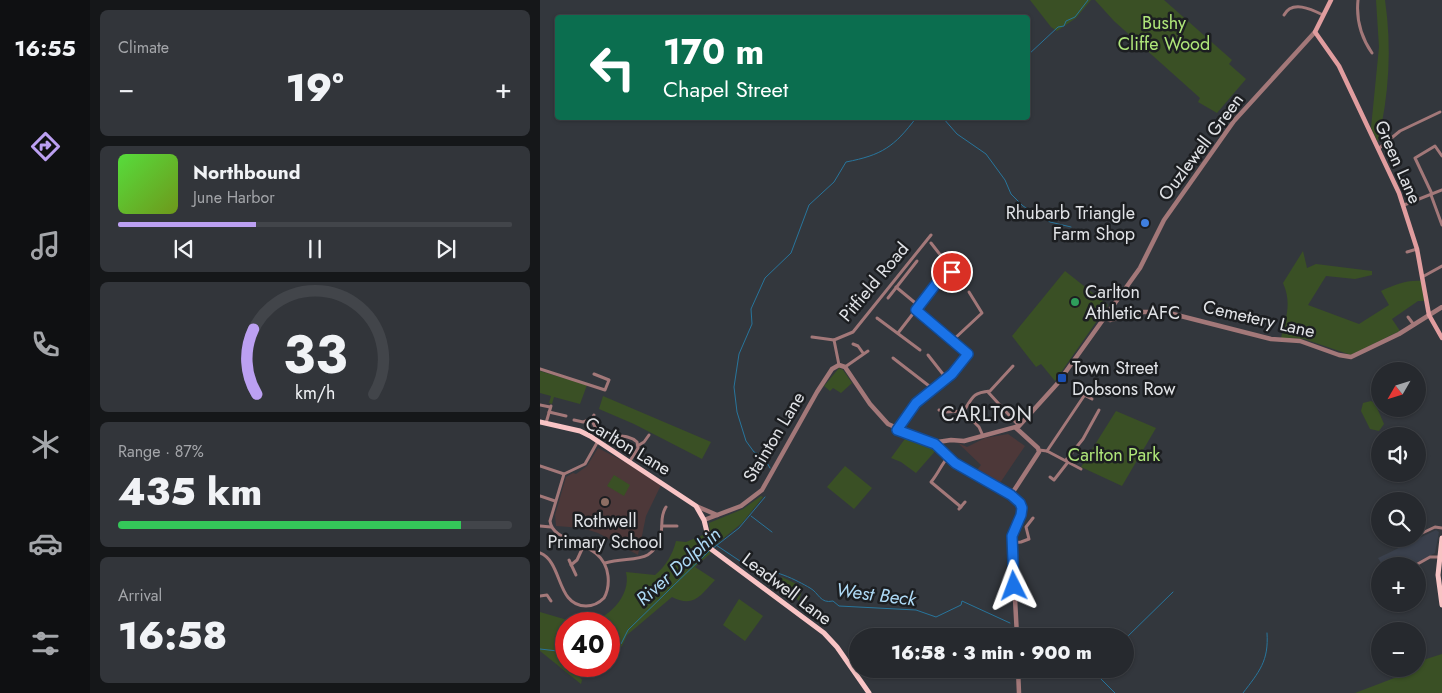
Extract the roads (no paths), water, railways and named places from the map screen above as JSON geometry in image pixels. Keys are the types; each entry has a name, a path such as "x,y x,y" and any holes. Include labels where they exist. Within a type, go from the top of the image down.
{"main road":[{"name":"Ouzlewell Green","path":"1315,32 1331,0"},
{"name":"Green Lane","path":"1315,32 1339,66 1404,205 1424,276 1429,315"},
{"path":"1429,315 1442,338"},
{"name":"Carlton Lane","path":"543,423 580,431 599,441 696,506"},
{"name":"Leadwell Lane","path":"696,506 704,520 709,546 713,551 824,633 837,647 869,693"},
{"path":"1442,538 1438,575 1442,605"}],"street":[{"path":"1358,0 1359,25 1372,53"},
{"path":"1284,14 1287,9 1295,5 1308,7 1323,15"},
{"name":"Ouzlewell Green","path":"1018,427 1057,384 1103,317 1140,268 1159,228 1234,121 1315,32"},
{"path":"1377,147 1386,145 1400,131 1440,112"},
{"path":"1442,156 1438,147 1435,146 1415,158 1442,225"},
{"path":"1404,205 1442,190"},
{"name":"Pitfield Road","path":"834,340 856,329 931,235"},
{"path":"931,243 963,284"},
{"path":"1407,252 1417,249"},
{"path":"888,298 917,261"},
{"path":"1424,276 1442,266"},
{"path":"898,333 936,284 952,272"},
{"path":"896,287 968,354 946,378 916,403 897,430"},
{"path":"953,340 982,313 980,306 969,292"},
{"path":"1429,315 1442,306"},
{"name":"Cemetery Lane","path":"1103,317 1110,320 1142,312 1165,312 1272,339 1300,341 1339,355 1351,357 1377,346 1429,315"},
{"path":"1408,317 1414,325"},
{"path":"877,318 920,350"},
{"path":"812,337 834,340 839,364 844,367 888,424 897,430 935,444 960,466 1011,495 1022,508 1013,531 1012,542 1017,628"},
{"path":"853,344 858,346 863,354"},
{"path":"844,367 868,351"},
{"path":"928,355 946,378"},
{"path":"893,358 933,389"},
{"name":"Stainton Lane","path":"704,520 741,506 766,485 817,392 832,369 839,364"},
{"path":"988,392 1013,366"},
{"path":"540,369 605,390 609,380 594,374"},
{"path":"939,410 945,414 965,412 975,394 981,391 988,392 1039,450 1047,451 1082,469"},
{"path":"1047,451 1085,394 1092,399"},
{"path":"540,405 566,416"},
{"path":"543,423 550,408"},
{"path":"1050,477 1054,480 1083,438 1099,410"},
{"path":"574,420 583,422 592,419 594,415"},
{"path":"1095,415 1100,418"},
{"path":"592,419 595,427 600,432 608,436 630,438 639,445"},
{"path":"971,419 979,426 984,436"},
{"path":"935,444 951,440 964,441 1018,427"},
{"path":"630,461 639,445 649,435"},
{"path":"540,466 564,474 585,464 599,441"},
{"path":"1011,495 1039,450"},
{"path":"948,457 939,467 938,473 931,482 960,508 966,502"},
{"path":"551,527 550,522 564,474"},
{"path":"540,496 556,501"},
{"path":"696,506 717,515"},
{"path":"605,563 641,558 651,554 659,538 662,526 661,515 666,507"},
{"path":"1012,542 1021,542 1029,539 1026,527 1033,518"},
{"path":"540,526 551,527 594,551 605,563 609,585 606,594 596,604 580,605 569,599 550,560 540,553"},
{"path":"662,526 677,526"},
{"path":"1426,531 1435,527 1442,528"},
{"path":"571,565 577,560 584,547"},
{"path":"1426,560 1439,556"},
{"path":"569,560 576,575"},
{"path":"540,596 547,595 551,601"},
{"path":"1018,678 1019,693"}],"waterway":[{"path":"1030,53 1058,27 1064,26 1066,21 1075,17 1088,0"},
{"path":"770,468 763,456 754,452 746,441 737,412 734,387 739,354 752,324 751,309 765,278 791,253 809,205 834,182 846,162 878,153 894,143 914,120"},
{"path":"945,120 957,134 986,154 1005,180 1011,194 1023,206 1050,222 1071,227"},
{"name":"River Dolphin","path":"712,549 739,528 765,497"},
{"path":"751,516 772,532"},
{"name":"West Beck","path":"716,545 758,573 770,571 784,575 810,588 822,600 833,601 839,606 916,610 936,617 961,605 962,601 1010,623"},
{"name":"River Dolphin","path":"620,645 628,630 709,551"},
{"path":"1134,630 1173,592"},
{"path":"1243,693 1265,659 1267,633"},
{"name":"River Dolphin","path":"540,649 555,651"},
{"name":"West Beck","path":"1100,678 1115,693"}],"place":[{"name":"Rhubarb Triangle Farm Shop","path":"1145,223"},
{"name":"Carlton Athletic AFC","path":"1075,302"},
{"name":"Town Street Dobsons Row","path":"1062,378"},
{"name":"Rothwell Primary School","path":"605,502"}],"district":[{"name":"CARLTON","path":"987,414"}],"park label":[{"name":"Bushy Cliffe Wood","path":"1164,33"},
{"name":"Carlton Park","path":"1114,455"}]}
